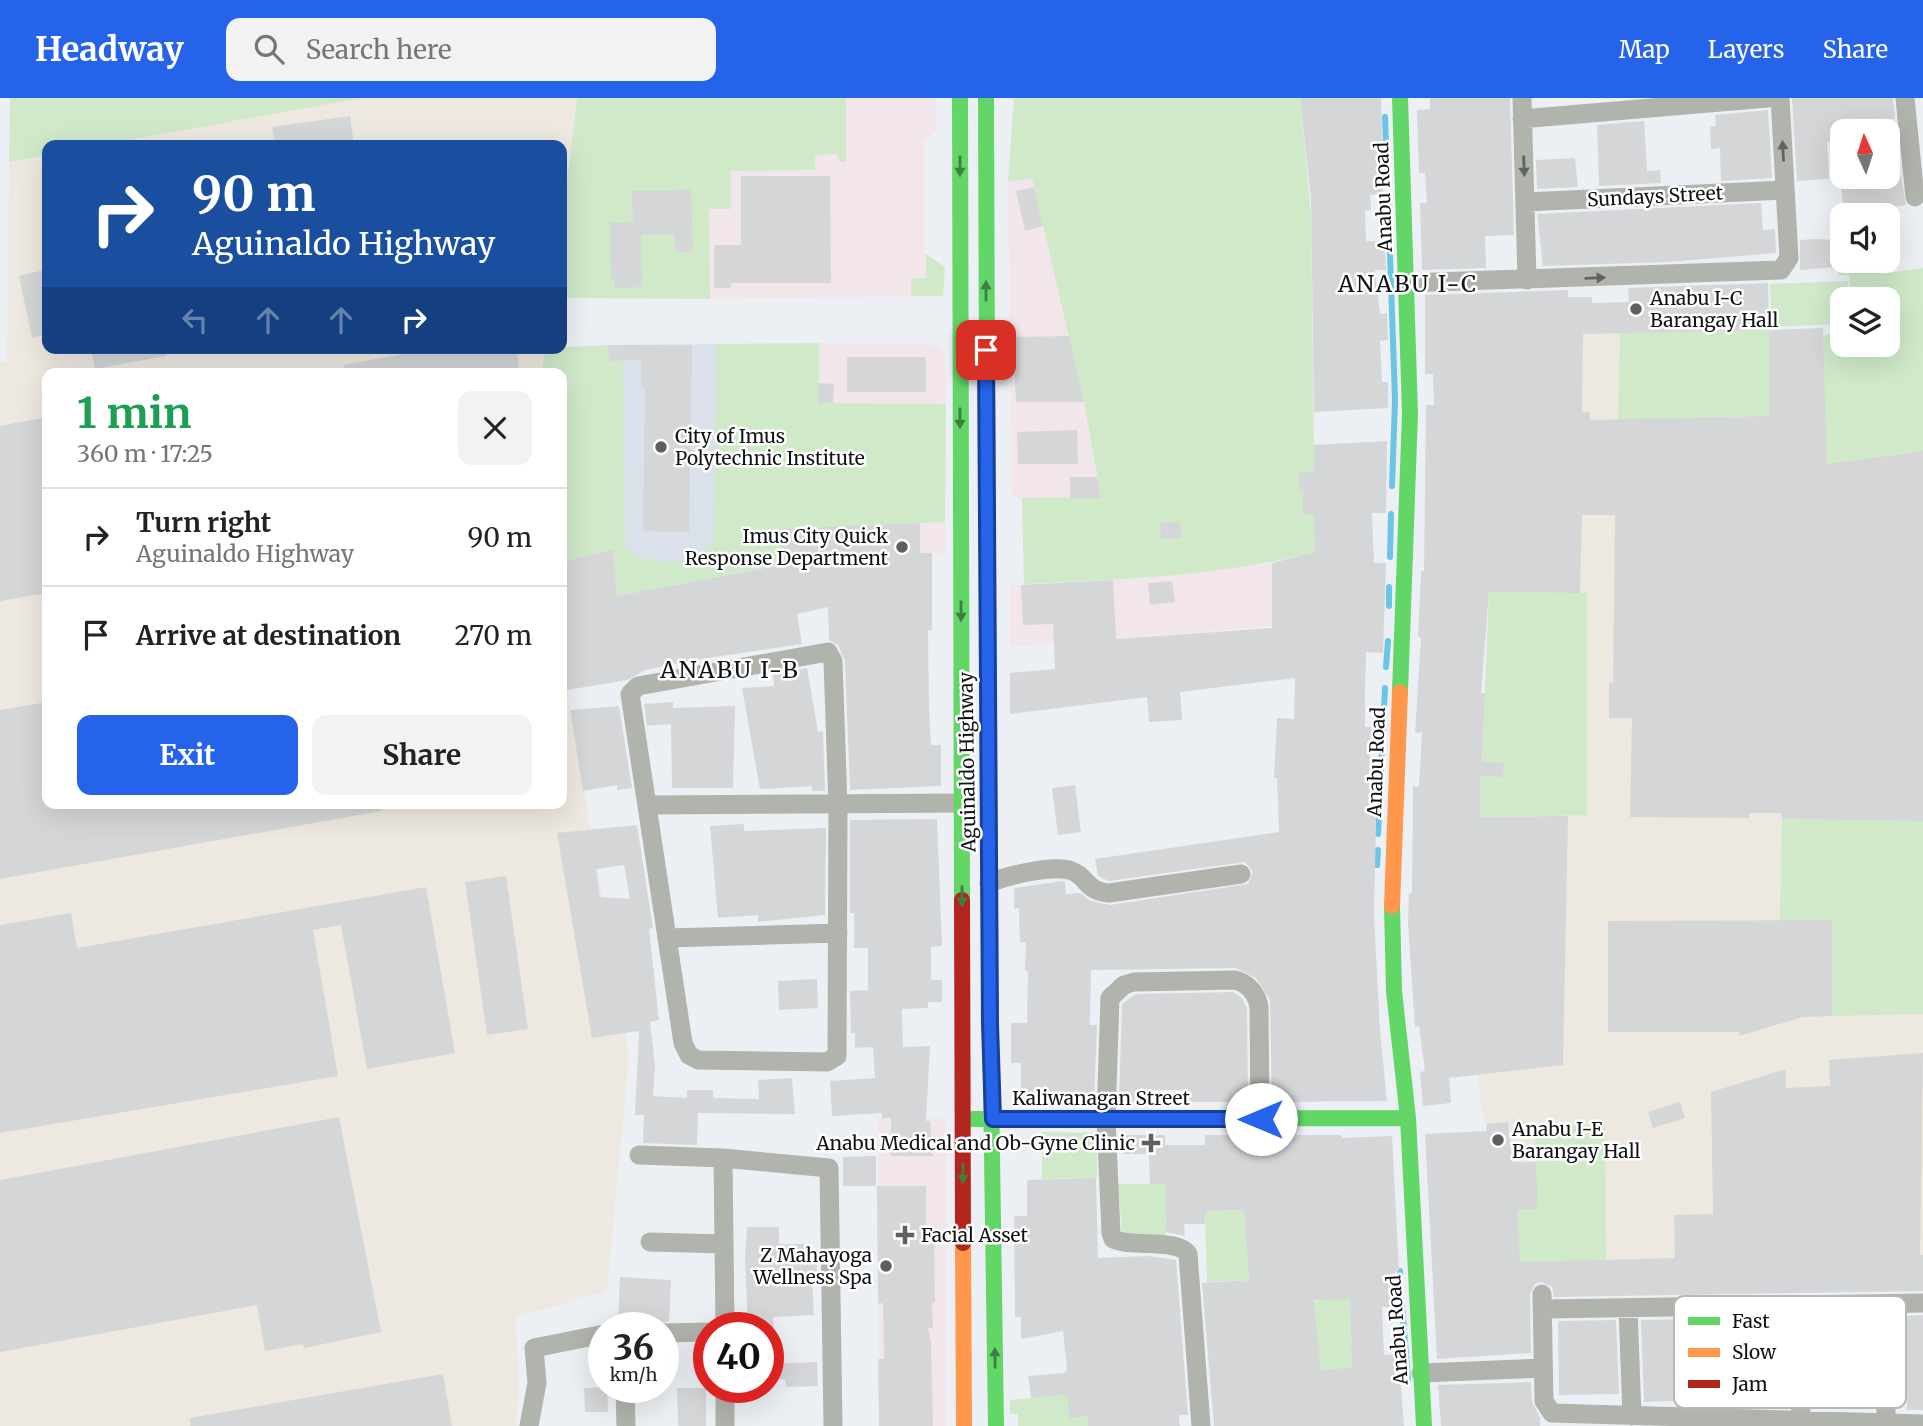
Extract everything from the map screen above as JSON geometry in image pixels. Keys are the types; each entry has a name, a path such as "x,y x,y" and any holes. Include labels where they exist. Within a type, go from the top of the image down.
{"main road":[{"name":"Aguinaldo Highway","path":"960,98 964,1426"},
{"name":"Aguinaldo Highway","path":"986,98 987,642 996,1426"},
{"name":"Anabu Road","path":"1400,98 1410,426 1391,908 1394,991 1408,1118 1424,1426"},
{"path":"961,642 987,642"},
{"path":"962,1024 990,1024"},
{"name":"Kaliwanagan Street","path":"963,1119 1408,1118"}],"street":[{"path":"1522,98 1527,280"},
{"path":"1522,120 1768,98"},
{"path":"1407,283 1781,270 1789,258 1780,98"},
{"path":"1906,98 1915,197"},
{"name":"Sundays Street","path":"1525,202 1785,190"},
{"path":"825,652 833,661 838,806 838,1052 835,1060 703,1060 689,1055 683,1043 647,805 630,698 635,688 825,652"},
{"path":"647,805 838,806 989,803"},
{"path":"989,883 1008,876 1063,870 1079,876 1092,889 1109,892 1241,874"},
{"path":"667,938 838,933"},
{"path":"1201,1426 1188,1254 1178,1246 1126,1245 1113,1239 1106,1119 1108,1008 1116,991 1134,982 1235,980 1245,984 1258,1002 1261,1119"},
{"path":"639,1156 723,1158 829,1168 833,1426"},
{"path":"723,1158 725,1312"},
{"path":"649,1242 723,1244"},
{"path":"1674,1307 1628,1308 1543,1301 1544,1401 1552,1413 1923,1424"},
{"path":"1628,1308 1632,1416"},
{"path":"529,1426 537,1384 534,1348 588,1337"},
{"path":"1421,1373 1543,1368"},
{"path":"625,1403 626,1426"},
{"path":"725,1403 725,1426"},
{"path":"1717,1408 1717,1418"},
{"path":"1801,1408 1801,1420"},
{"path":"1886,1408 1886,1422"}],"shaded area":[{"path":"361,98 577,98 567,183 567,140 130,140"},
{"path":"815,98 935,98 936,132 924,140 924,253 945,267 943,296 710,299 709,209 731,209 731,171 815,170"},
{"path":"42,156 42,354 545,354 542,368 42,368 42,809 567,809 567,691 629,1057 607,1291 516,1317 519,1387 516,1426 0,1426 0,362 7,361 9,162"},
{"path":"1032,177 1084,402 1101,498 1012,498 1008,182"},
{"path":"1823,328 1827,464 1923,451 1923,1255 1494,1263 1486,1124 1480,1100 1476,1041 1480,817 1489,592 1493,592 1499,332 1620,333"},
{"path":"819,343 937,345 945,353 946,404 818,403"},
{"name":"City of Imus Polytechnic Institute","path":"724,344 721,576 617,596 601,345"},
{"path":"945,522 946,553 836,555 815,528"},
{"path":"1315,552 1314,623 1010,647 1009,585 1118,580 1272,563"},
{"path":"878,1118 947,1119 946,1426 879,1426"}],"green space":[{"path":"10,98 361,98 130,140 42,140 42,156 9,162"},
{"path":"577,98 846,98 846,162 839,162 838,154 815,155 815,170 731,171 731,209 709,209 710,299 567,298 567,183"},
{"path":"1014,98 1300,98 1311,213 1315,552 1207,572 1024,584 1022,498 1101,497 1084,402 1032,178 1008,182"},
{"path":"926,254 945,267 943,296 911,296 911,279 926,278"},
{"path":"1923,268 1923,451 1827,464 1823,336 1830,334 1830,357 1900,357 1900,287 1850,287 1849,275 1838,275 1900,273"},
{"path":"1848,281 1848,287 1830,287 1830,325 1772,327 1770,284"},
{"path":"1769,330 1769,416 1618,420 1620,333"},
{"path":"819,343 819,403 946,404 945,522 816,528 816,558 617,596 613,549 567,561 567,368 542,368 545,354 567,354 567,347 608,345 609,361 623,361 625,546 645,559 672,562 698,555 708,548 714,538 717,344"},
{"path":"1489,592 1587,593 1587,815 1480,817"},
{"path":"1782,819 1923,821 1923,1014 1832,1016 1831,921 1780,920"},
{"path":"1534,1125 1605,1125 1606,1260 1494,1263 1518,1234 1517,1210 1538,1208"},
{"path":"1042,1132 1097,1133 1097,1178 1042,1179"},
{"path":"1118,1184 1165,1184 1166,1236 1122,1233"},
{"path":"1244,1210 1249,1280 1207,1282 1205,1211"},
{"path":"1350,1290 1351,1343 1376,1370 1321,1370 1314,1301 1321,1300 1320,1292"},
{"path":"1067,1395 1069,1417 1087,1416 1088,1426 1018,1426 1018,1414 1010,1414 1010,1400"}],"building":[{"path":"1300,98 1381,98 1383,194 1370,195 1371,210 1365,211 1366,241 1378,241 1378,247 1385,247 1386,270 1375,270 1380,314 1387,313 1388,340 1380,341 1382,382 1388,382 1388,408 1314,412 1311,199"},
{"path":"1430,98 1510,98 1514,235 1485,236 1486,268 1422,270 1420,203 1427,203 1425,173 1419,173 1417,110 1430,109"},
{"path":"1792,98 1893,98 1895,119 1830,119 1830,142 1827,142 1829,179 1797,181"},
{"path":"1768,110 1772,178 1721,181 1720,148 1711,149 1710,127 1716,126 1715,115"},
{"path":"350,116 353,140 274,140 272,127"},
{"path":"1644,121 1647,171 1660,170 1661,183 1599,186 1597,125"},
{"path":"1575,158 1578,187 1537,189 1536,160"},
{"path":"1900,171 1906,205 1843,203 1841,189 1900,189"},
{"path":"741,176 830,176 831,283 731,283 731,288 714,288 714,245 741,245"},
{"path":"1034,187 1043,226 1025,231 1016,191"},
{"path":"691,190 693,252 675,252 675,234 641,235 642,287 615,288 615,279 611,279 610,223 633,222 632,191"},
{"path":"1761,203 1763,230 1775,229 1776,253 1669,262 1543,266 1537,214"},
{"path":"1800,240 1830,240 1830,268 1800,270"},
{"path":"42,270 42,335 32,338 19,276"},
{"path":"1768,283 1769,330 1823,328 1827,464 1923,451 1923,821 1782,819 1781,813 1749,813 1749,818 1630,817 1632,718 1609,718 1609,683 1613,683 1615,515 1582,515 1580,593 1489,592 1481,693 1485,693 1482,762 1504,763 1503,777 1481,776 1480,817 1568,816 1563,1065 1449,1078 1451,1103 1423,1106 1420,1072 1425,1071 1419,1026 1415,1027 1408,924 1409,893 1412,893 1413,786 1419,787 1422,732 1415,733 1421,637 1418,637 1421,571 1424,571 1426,405 1434,405 1433,374 1425,374 1425,295 1568,290 1568,297 1592,297 1592,303 1629,302 1628,288","holes":["1769,330 1769,416 1590,420 1590,412 1582,412 1583,334"]},
{"path":"1069,336 1084,402 1016,402 1013,337"},
{"path":"608,345 692,345 689,532 643,531 645,387 641,387 641,360 609,361"},
{"path":"92,354 166,354 166,356 95,368"},
{"path":"404,354 517,354 519,368 344,368 344,365"},
{"path":"847,357 926,357 926,392 847,392"},
{"path":"818,383 834,384 833,403 818,403"},
{"path":"42,418 42,594 0,601 0,426"},
{"path":"1077,430 1078,464 1018,464 1017,432"},
{"path":"1387,441 1386,513 1372,513 1374,563 1386,563 1383,653 1366,652 1365,727 1371,727 1369,780 1377,780 1374,915 1380,1031 1387,1101 1272,1102 1270,1000 1256,978 1235,968 1091,970 1090,1025 1097,1025 1094,1102 1043,1102 1043,1098 1021,1097 1021,1063 1011,1063 1011,1023 1027,1023 1028,971 1025,971 1026,942 1020,943 1019,908 1014,909 1014,888 1062,881 1065,882 1066,894 1080,893 1091,901 1110,905 1248,884 1253,872 1245,862 1109,881 1098,876 1095,859 1279,832 1277,778 1274,778 1277,718 1294,719 1295,678 1180,692 1182,720 1149,722 1147,697 1010,714 1010,673 1055,669 1053,624 1023,625 1021,585 1113,580 1116,639 1272,628 1272,563 1315,552 1314,515 1303,515 1303,490 1299,490 1299,472 1314,472 1314,445"},
{"path":"1070,477 1097,477 1101,498 1070,498"},
{"path":"1180,522 1181,538 1161,539 1160,523"},
{"path":"920,523 920,553 932,553 932,630 928,630 929,708 931,745 941,745 941,786 850,790 845,661 838,645 829,640 828,607 797,614 802,644 694,660 646,670 627,680 567,690 567,561 613,549 617,596 781,565 780,529"},
{"path":"1172,581 1175,602 1150,605 1148,583"},
{"path":"807,668 818,732 823,731 825,791 812,791 812,786 760,789 742,688 774,686 773,674"},
{"path":"673,702 673,708 735,706 733,788 672,788 671,724 647,726 644,704"},
{"path":"42,703 42,809 381,811 0,879 0,710"},
{"path":"619,706 632,788 617,790 617,785 583,791 570,710"},
{"path":"1075,785 1081,832 1058,835 1052,788"},
{"path":"937,819 942,946 931,947 931,980 942,980 942,1002 928,1002 928,1008 902,1009 903,1047 930,1046 926,1121 930,1121 933,1156 891,1156 891,1118 882,1118 882,1113 832,1116 830,1081 875,1078 873,1047 855,1048 855,1033 851,1033 850,991 868,990 868,948 854,948 854,913 850,913 850,820"},
{"path":"744,824 744,831 826,828 825,915 758,922 758,915 718,918 710,826"},
{"path":"637,825 653,928 649,929 659,1020 650,1022 655,1065 653,1096 687,1098 687,1090 713,1090 713,1098 759,1099 758,1080 792,1078 795,1114 698,1113 697,1145 643,1143 644,1115 635,1115 639,1031 592,1038 557,833","holes":["624,865 630,899 600,897 596,869"]},
{"path":"506,876 528,1029 487,1035 465,882"},
{"path":"426,887 455,1053 367,1069 341,925 313,930 338,1076 0,1133 0,925 71,913 77,948"},
{"path":"1832,920 1832,1016 1803,1017 1739,1036 1740,1032 1608,1032 1608,921"},
{"path":"817,979 818,1008 779,1010 778,981"},
{"path":"1233,992 1242,998 1247,1008 1248,1102 1184,1102 1184,1090 1144,1090 1144,1102 1119,1102 1122,1004 1136,994"},
{"path":"1923,1053 1920,1255 1923,1255 1923,1291 1554,1297 1552,1287 1541,1282 1535,1284 1530,1294 1531,1353 1437,1359 1425,1134 1487,1131 1486,1124 1508,1122 1512,1162 1536,1162 1538,1209 1517,1210 1520,1262 1675,1258 1674,1215 1713,1214 1711,1092 1786,1069 1786,1088 1830,1086 1829,1060"},
{"path":"1680,1102 1685,1118 1653,1128 1648,1112"},
{"path":"339,1117 381,1332 304,1348 303,1344 265,1351 257,1305 0,1352 0,1180"},
{"path":"1122,1135 1165,1135 1165,1145 1205,1145 1205,1135 1341,1135 1342,1138 1392,1136 1399,1271 1395,1272 1396,1307 1382,1307 1384,1355 1395,1354 1395,1375 1400,1374 1404,1426 1214,1426 1202,1283 1249,1280 1244,1210 1205,1211 1205,1224 1184,1224 1185,1236 1166,1232 1165,1184 1150,1184 1149,1154 1122,1154","holes":["1350,1299 1352,1368 1321,1370 1314,1300"]},
{"path":"876,1156 876,1186 843,1186 843,1157"},
{"path":"1096,1178 1098,1258 1147,1256 1176,1260 1188,1415 1179,1415 1180,1426 1088,1426 1087,1416 1069,1418 1067,1395 1031,1398 1028,1376 1065,1373 1067,1369 1063,1331 1021,1339 1021,1317 1015,1317 1014,1216 1027,1216 1027,1180"},
{"path":"877,1186 926,1186 926,1226 934,1226 935,1302 932,1303 933,1328 928,1328 931,1343 933,1426 879,1426 878,1359 884,1359 883,1303 878,1304"},
{"path":"747,1227 779,1227 779,1244 807,1244 807,1261 816,1260 818,1280 812,1280 814,1315 784,1316 784,1312 747,1312 745,1259"},
{"path":"620,1277 671,1280 669,1312 618,1312"},
{"path":"1923,1315 1923,1410 1907,1410 1906,1316"},
{"path":"1674,1319 1674,1401 1644,1402 1641,1320"},
{"path":"1616,1320 1619,1394 1559,1395 1558,1321"},
{"path":"817,1362 818,1386 786,1387 784,1363"},
{"path":"443,1374 452,1426 190,1426 190,1418"},
{"path":"1531,1382 1532,1402 1540,1417 1540,1426 1441,1426 1438,1385"},
{"path":"584,1388 588,1388 588,1403 608,1403 608,1412 585,1412"},
{"path":"679,1388 693,1388 693,1403 706,1403 706,1426 678,1426"}],"waterway":[{"path":"1385,117 1386,144"},
{"path":"1387,161 1387,172"},
{"path":"1388,196 1395,400 1392,486"},
{"path":"1390,557 1391,514"},
{"path":"1389,587 1389,606"},
{"path":"1386,667 1388,641"},
{"path":"1378,834 1385,688"},
{"path":"1377,865 1378,850"},
{"path":"1400,1271 1400,1288"},
{"path":"1402,1306 1408,1379"}],"traffic: fast":[{"path":"960,98 962,900"},
{"path":"986,98 988,647"},
{"path":"1400,98 1410,413 1400,692"},
{"path":"1392,906 1394,991 1408,1118 1424,1426"},
{"path":"989,951 996,1426"},
{"path":"973,1119 1408,1118"}],"traffic: slow":[{"path":"988,647 989,951"},
{"path":"1392,906 1400,692"},
{"path":"963,1243 964,1426"}],"traffic: jam":[{"path":"962,900 963,1243"}],"place":[{"name":"Anabu I-C Barangay Hall","path":"1636,309"},
{"name":"City of Imus Polytechnic Institute","path":"661,447"},
{"name":"Imus City Quick Response Department","path":"902,547"},
{"name":"Anabu I-E Barangay Hall","path":"1498,1140"},
{"name":"Anabu Medical and Ob-Gyne Clinic","path":"1151,1143"},
{"name":"Facial Asset","path":"905,1235"},
{"name":"Z Mahayoga Wellness Spa","path":"886,1266"}],"district":[{"name":"ANABU I-C","path":"1408,283"},
{"name":"ANABU I-B","path":"730,669"}],"route":[{"path":"986,350 990,1024 993,1119 1261,1119"}]}
